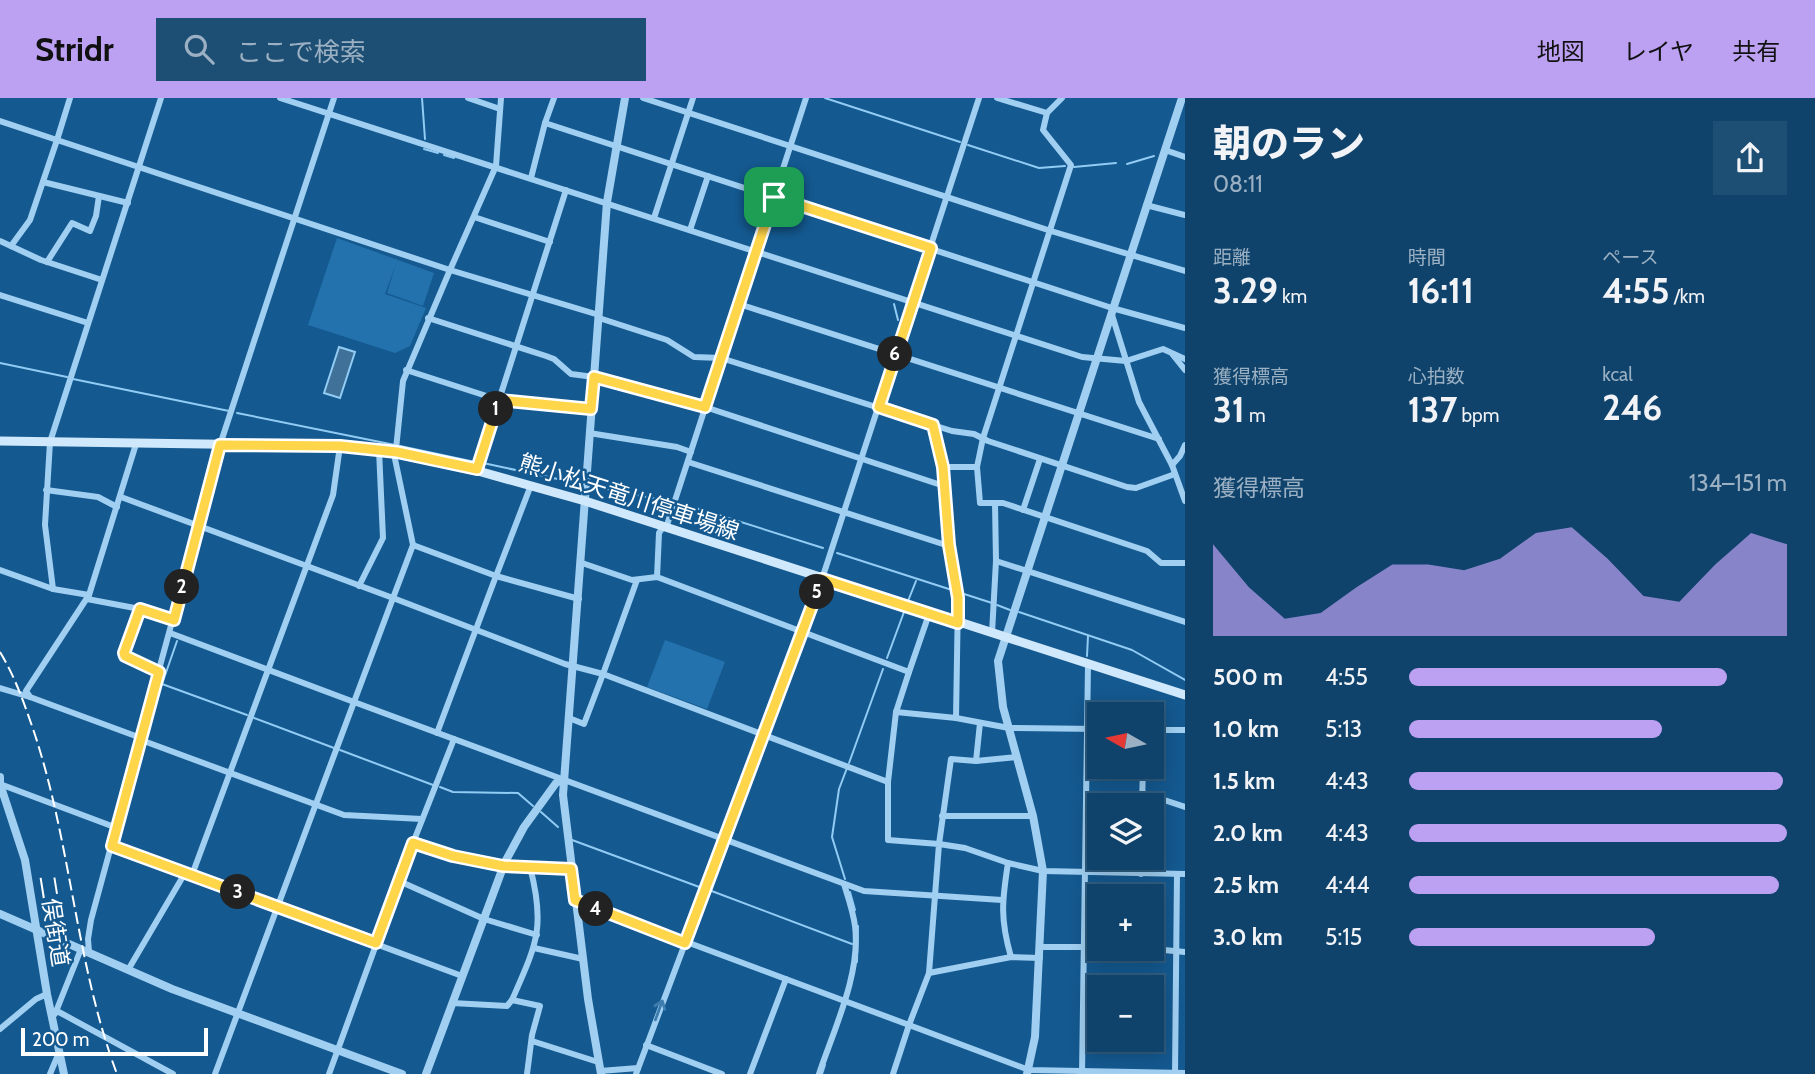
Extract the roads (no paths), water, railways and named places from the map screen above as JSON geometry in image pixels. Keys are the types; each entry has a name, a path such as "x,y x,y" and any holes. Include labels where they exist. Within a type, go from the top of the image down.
{"main road":[{"name":"熊小松天竜川停車場線","path":"0,441 340,446 379,450 398,448 585,501 1185,695"}],"street":[{"path":"11,246 30,220 71,98"},
{"path":"53,589 45,525 50,442 161,98"},
{"path":"280,98 1082,356 1126,361 1163,349 1185,359"},
{"path":"173,1074 55,1015 85,951 91,920 159,672 202,527 220,445 334,98"},
{"path":"468,98 500,109"},
{"path":"215,1074 413,545 396,459 403,381 496,166 500,98"},
{"path":"531,178 554,98"},
{"path":"600,1069 563,805 607,202 625,98"},
{"path":"643,98 1051,231 1185,271"},
{"path":"654,218 693,98"},
{"path":"657,578 659,533 664,528 688,462 806,98"},
{"path":"532,1041 600,1069 637,1071 822,579 979,98"},
{"path":"997,98 1047,113"},
{"path":"1062,98 1047,113 1043,130 1071,165 983,438 977,467 981,503 1003,503 1147,551 1161,562 1185,563"},
{"path":"1028,1072 1035,1037 1043,871 1033,816 1003,707 998,661 1181,99"},
{"path":"0,121 450,270 533,294 667,340 694,357 721,358 952,431 974,434 1062,466 1136,488 1175,474"},
{"path":"545,124 1112,308 1185,328"},
{"path":"1165,150 1185,157"},
{"path":"690,230 708,176"},
{"path":"43,182 128,204"},
{"path":"477,469 566,190"},
{"path":"47,262 72,223 90,231 99,196"},
{"path":"1146,205 1185,215"},
{"path":"474,216 550,242"},
{"path":"0,242 47,262 103,280"},
{"path":"0,295 88,323"},
{"path":"739,304 1159,439"},
{"path":"1112,308 1139,402 1172,465 1185,501"},
{"path":"428,318 554,359 571,374 594,377 705,407 944,486"},
{"path":"1172,352 1185,370"},
{"path":"406,370 499,400 591,409"},
{"path":"933,425 943,467 949,545 958,598 956,718"},
{"path":"589,433 677,447 691,452"},
{"path":"30,697 26,691 88,597 136,444"},
{"path":"1172,465 1185,445"},
{"path":"128,970 188,874 230,773 333,495 340,446"},
{"path":"359,586 383,538 379,450"},
{"path":"1023,510 1040,458"},
{"path":"688,462 949,545"},
{"path":"943,467 977,467"},
{"path":"437,733 531,485"},
{"path":"46,490 98,497 117,507"},
{"path":"121,497 888,782"},
{"path":"992,633 996,561 995,503"},
{"path":"413,545 496,576 579,599"},
{"path":"996,561 1185,622"},
{"path":"582,563 632,580 657,578 909,672"},
{"path":"0,570 53,589 140,609 174,620"},
{"path":"569,718 584,724 637,580"},
{"path":"140,609 124,653 125,656 159,672"},
{"path":"929,614 896,712 888,782 888,840 965,848 1008,863 1043,871 1181,874 1176,950 1175,1074"},
{"path":"170,633 864,891 1002,900"},
{"path":"1088,664 1088,702"},
{"path":"0,688 352,817 422,819"},
{"path":"896,712 956,718 1009,728 1087,729"},
{"path":"976,761 981,723"},
{"path":"1164,730 1185,730"},
{"path":"329,1074 454,739"},
{"path":"893,1074 929,973 939,844 951,759 976,761 1017,757"},
{"name":"二俣街道","path":"0,777 25,860 47,995 55,1015 58,1055 64,1074"},
{"path":"1082,1073 1087,777"},
{"path":"426,1074 503,866 524,827 556,783 564,779"},
{"path":"1143,779 1143,793"},
{"path":"0,784 117,828"},
{"path":"1164,800 1185,807"},
{"path":"942,816 1033,816"},
{"path":"413,843 453,856 503,866 571,869"},
{"path":"112,846 462,976"},
{"path":"1008,863 1002,900 1003,930 1011,957"},
{"path":"453,1003 507,1006 512,1000 534,948 540,918 530,867"},
{"path":"399,881 484,919 537,935"},
{"path":"819,1074 852,974 855,953 855,926 844,884"},
{"path":"575,900 1028,1072 1185,1073"},
{"path":"0,914 172,989 401,1074"},
{"path":"1041,947 1084,947"},
{"path":"534,948 583,960"},
{"path":"1164,949 1185,951"},
{"path":"929,973 1011,957 1040,958"},
{"path":"750,1074 786,979"},
{"path":"0,1029 36,999 47,995"},
{"path":"512,1000 540,1006 532,1035 527,1074"},
{"path":"646,1045 722,1074"},
{"path":"50,1074 58,1055"}],"waterway":[{"path":"422,98 425,139"},
{"path":"825,98 960,142"},
{"path":"968,145 1039,168 1065,166"},
{"path":"424,149 438,153"},
{"path":"444,155 454,158"},
{"path":"1127,164 1154,156"},
{"path":"1074,167 1116,163"},
{"path":"894,304 898,320"},
{"path":"0,363 67,377"},
{"path":"73,379 229,411"},
{"path":"237,413 395,445"},
{"path":"400,446 475,462"},
{"path":"483,463 581,484"},
{"path":"592,486 671,502"},
{"path":"678,504 823,548"},
{"path":"837,553 955,591"},
{"path":"908,601 916,581"},
{"path":"961,593 992,603"},
{"path":"997,605 1010,610"},
{"path":"887,658 904,612"},
{"path":"1019,612 1132,650 1185,680"},
{"path":"1087,656 1088,636"},
{"path":"177,641 162,684 247,715"},
{"path":"849,763 883,669"},
{"path":"254,718 334,748"},
{"path":"340,750 433,785"},
{"path":"845,879 832,837 839,789 847,768"},
{"path":"440,787 453,792 518,793 533,806"},
{"path":"541,812 558,827"},
{"path":"572,840 702,888"},
{"path":"709,890 852,944"},
{"path":"850,892 855,910"},
{"path":"857,962 858,926"},
{"path":"822,1074 825,1065"}],"railway":[{"path":"0,652 22,697 45,769 91,988 117,1074"}]}
